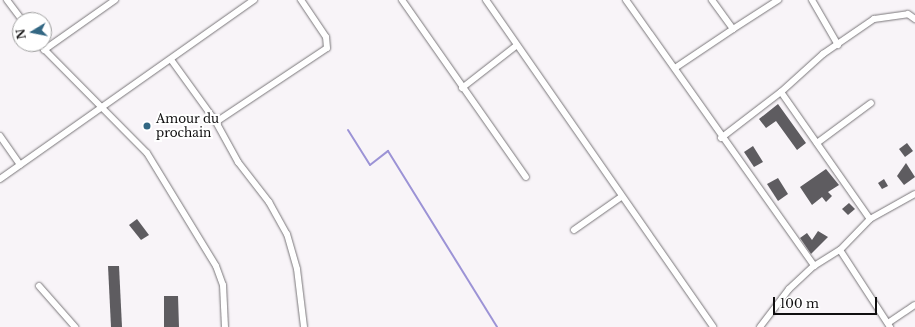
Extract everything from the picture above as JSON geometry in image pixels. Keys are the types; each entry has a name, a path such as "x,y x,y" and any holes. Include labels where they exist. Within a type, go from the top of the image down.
{"street":[{"path":"7,0 16,12"},
{"path":"52,44 115,0"},
{"path":"0,179 80,120 102,108 172,61 254,0"},
{"path":"216,122 325,51 326,37 301,0"},
{"path":"402,0 526,178"},
{"path":"486,0 516,46 713,327"},
{"path":"626,0 675,68 721,138 814,266"},
{"path":"712,0 733,29"},
{"path":"675,68 778,0"},
{"path":"812,0 838,45"},
{"path":"721,138 782,92 838,45 874,19 908,14 915,19"},
{"path":"462,88 516,46"},
{"path":"46,52 146,153 206,247 223,285 225,327"},
{"path":"172,61 216,122 227,146 269,202 287,234 297,269 304,327"},
{"path":"782,92 870,219"},
{"path":"816,143 872,103"},
{"path":"0,136 20,165"},
{"path":"760,327 789,289 814,266 840,250 870,219 915,194"},
{"path":"574,230 621,197"},
{"path":"840,250 889,325 915,305"},
{"path":"39,286 74,327"}],"building":[{"path":"778,104 806,143 797,150 776,121 766,128 759,119"},
{"path":"907,143 913,151 905,157 899,149"},
{"path":"753,146 763,162 754,167 744,152"},
{"path":"906,163 915,177 904,185 897,176"},
{"path":"826,169 839,185 828,192 832,196 826,202 822,197 812,205 800,187"},
{"path":"778,178 788,194 778,201 767,184"},
{"path":"884,179 888,186 882,189 878,183"},
{"path":"849,203 855,209 848,215 842,209"},
{"path":"137,219 149,235 141,240 129,225"},
{"path":"818,231 828,237 811,254 800,238 807,233 812,240"},
{"path":"108,266 119,266 122,327 111,327"},
{"path":"164,296 178,296 179,327 164,327"}],"waterway":[{"path":"348,130 370,165 388,151 497,327"}],"place":[{"name":"Amour du prochain","path":"147,126"}]}
